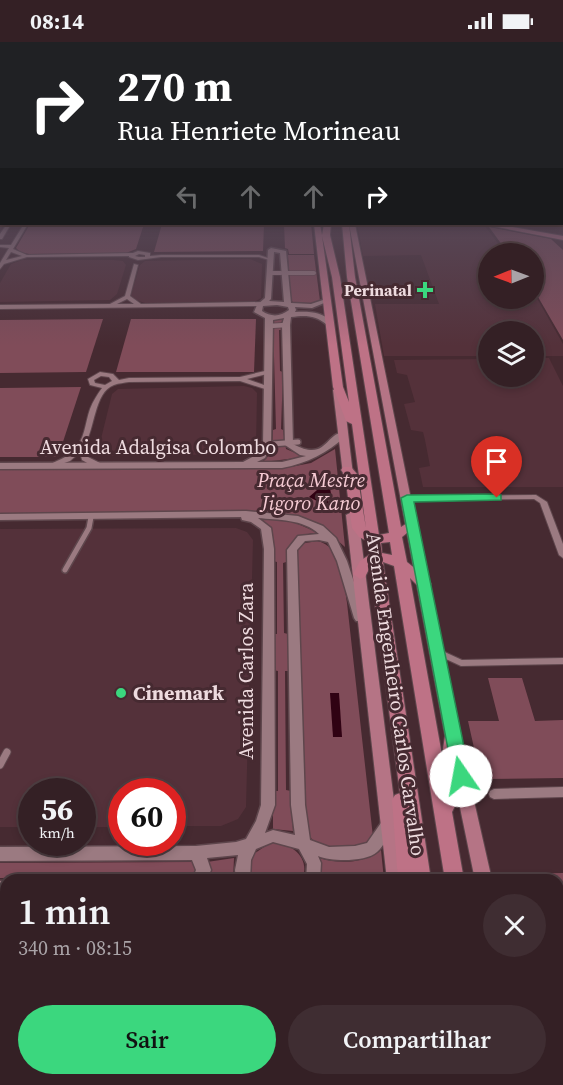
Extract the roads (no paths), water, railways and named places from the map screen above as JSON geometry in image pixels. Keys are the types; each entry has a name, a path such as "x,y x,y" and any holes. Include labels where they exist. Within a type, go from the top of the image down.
{"highway":[{"name":"Avenida Engenheiro Carlos Carvalho","path":"319,248 318,275 326,301 338,387"},
{"path":"320,248 325,260 332,267"},
{"name":"Avenida Engenheiro Carlos Carvalho","path":"330,248 375,538 396,708 420,874"},
{"name":"Avenida Engenheiro Carlos Carvalho","path":"350,248 395,537 454,874"},
{"path":"318,275 332,267 354,264 362,279"},
{"path":"331,340 336,334 341,309"},
{"path":"338,387 359,440"},
{"path":"347,470 351,474 358,528 366,535 375,538 395,537 412,524"},
{"path":"360,574 364,564 378,559 399,561 424,584"},
{"path":"396,708 393,724 407,874"},
{"path":"446,832 452,735"}],"main road":[{"name":"Avenida Engenheiro Carlos Carvalho","path":"353,248 354,264 362,279 452,735 483,874"},
{"name":"Avenida Engenheiro Carlos Carvalho","path":"338,387 365,633 395,874"}],"street":[{"path":"6,248 27,256"},
{"path":"1,266 11,249"},
{"path":"286,325 269,321 258,312 268,298 270,251 283,251 288,305 293,310 288,315 286,325 294,442 291,448 303,453 321,452"},
{"path":"1,266 27,256 133,256 145,252 149,255 136,265"},
{"path":"101,306 114,304 127,297 136,265 133,256"},
{"path":"146,258 259,256 269,259"},
{"path":"269,273 281,273"},
{"path":"288,273 318,275"},
{"path":"127,297 130,301 147,306"},
{"path":"0,307 262,304 312,306 326,301"},
{"path":"269,321 288,315 317,314 329,322"},
{"path":"240,466 262,456 268,388 269,321"},
{"path":"99,466 85,458 83,448 98,395 115,380 240,379 268,372"},
{"path":"98,395 90,381 97,375 108,374 115,380"},
{"path":"240,379 268,388"},
{"path":"94,386 106,387"},
{"name":"Avenida Adalgisa Colombo","path":"0,466 292,464 321,452 343,434"},
{"path":"263,446 294,442"},
{"path":"51,466 71,458 83,448"},
{"path":"407,498 536,497 543,502 563,555"},
{"path":"0,517 265,514 298,519 319,528 332,540 342,561 365,633"},
{"name":"Avenida Carlos Zara","path":"236,516 254,520 266,528 269,549 268,805 266,816 253,844"},
{"path":"65,570 89,528 91,517"},
{"path":"313,874 314,863 304,845 298,805 292,550 302,538 319,537 332,540"},
{"path":"436,651 461,663 563,661"},
{"path":"0,765 7,752"},
{"path":"494,794 563,792"},
{"path":"0,854 196,853 236,849 273,836 283,837 329,854 364,851 372,848 388,824"},
{"path":"243,874 242,861 253,844"},
{"path":"196,853 203,864 200,874"}],"place":[{"name":"Perinatal","path":"425,290"},
{"name":"Cinemark","path":"121,693"}],"park label":[{"name":"Praça Mestre Jigoro Kano","path":"311,492"}]}
